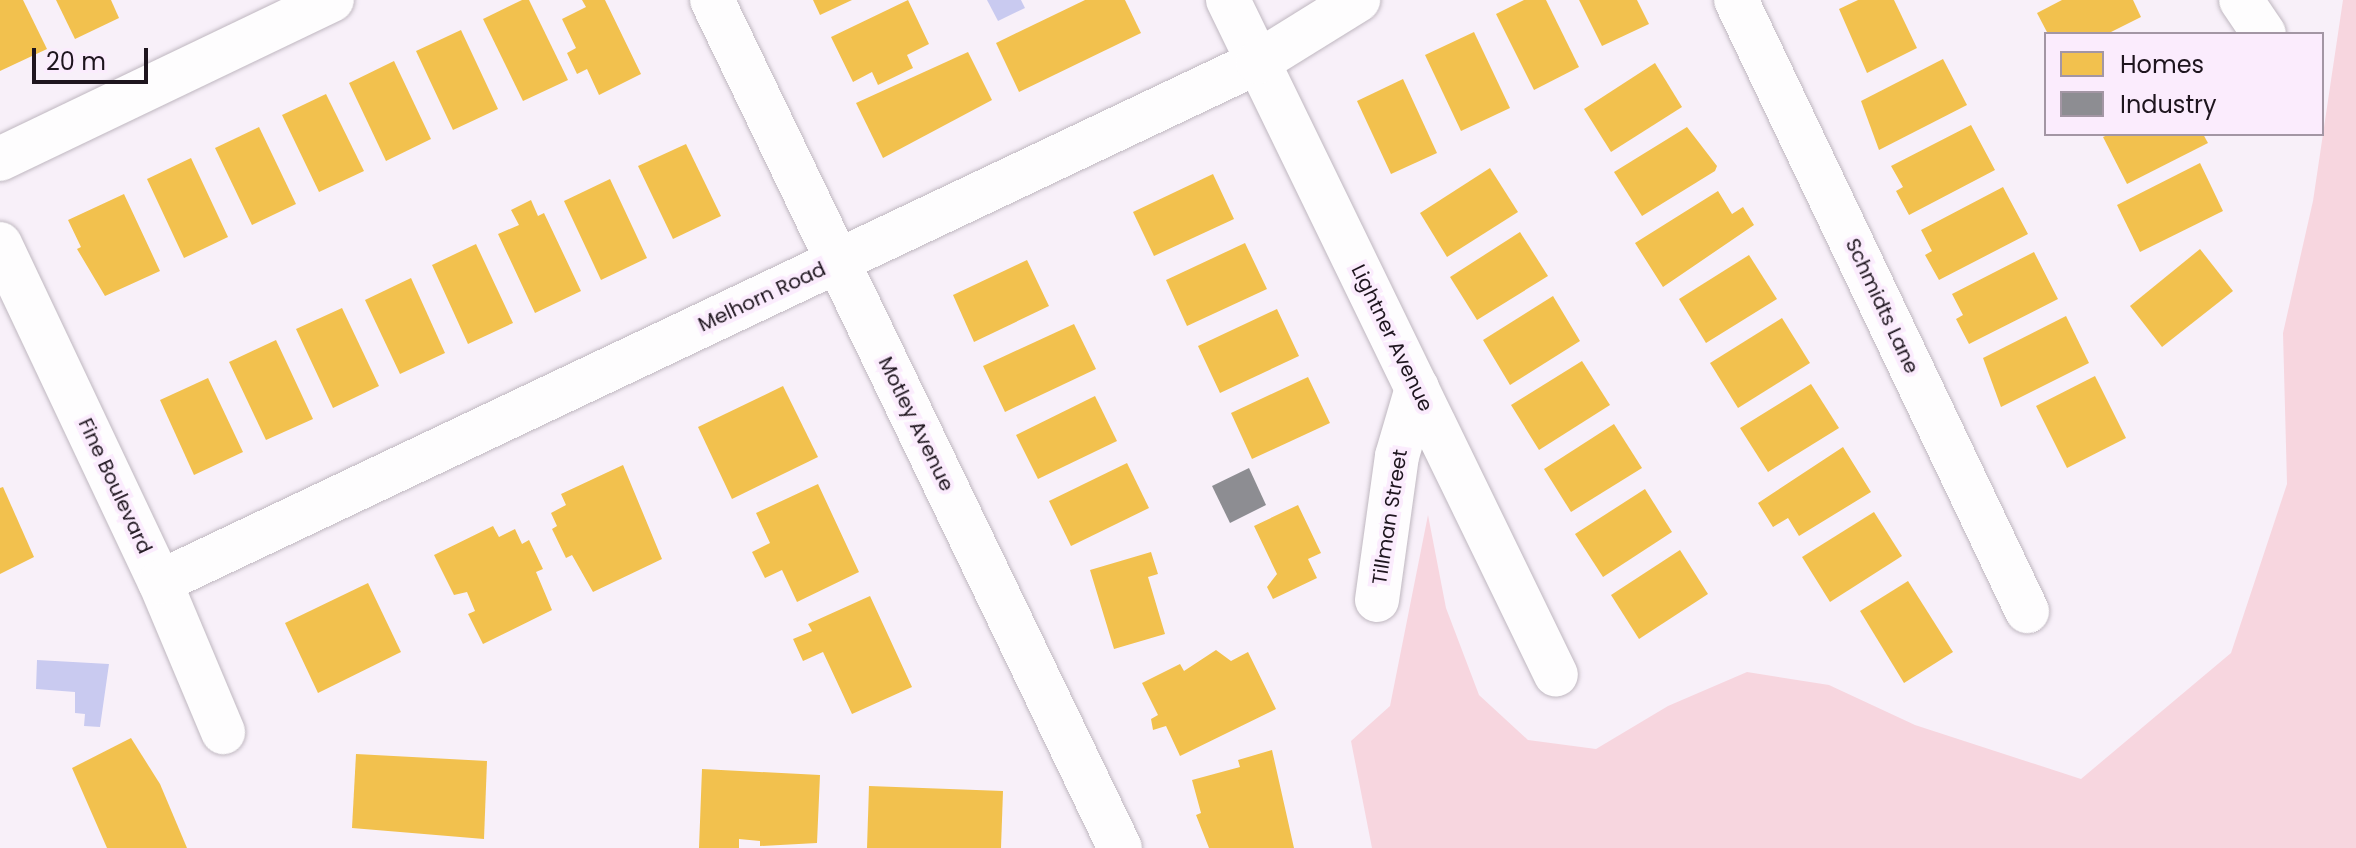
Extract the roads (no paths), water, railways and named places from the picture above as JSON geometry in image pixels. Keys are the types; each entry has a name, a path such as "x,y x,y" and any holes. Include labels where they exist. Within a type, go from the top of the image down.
{"street":[{"path":"0,159 332,0"},
{"name":"Motley Avenue","path":"712,0 1120,848"},
{"name":"Lightner Avenue","path":"1228,0 1556,675"},
{"name":"Melhorn Road","path":"160,582 1258,62 1358,0"},
{"name":"Schmidts Lane","path":"1736,0 2027,611"},
{"path":"2241,0 2263,32"},
{"name":"Fine Boulevard","path":"0,244 160,582 223,732"},
{"name":"Tillman Street","path":"1377,600 1397,456 1417,388"}],"water":[{"path":"987,0 1021,0 1025,8 998,21"},
{"path":"37,660 109,664 100,727 84,726 85,714 75,713 75,692 36,689"}]}
